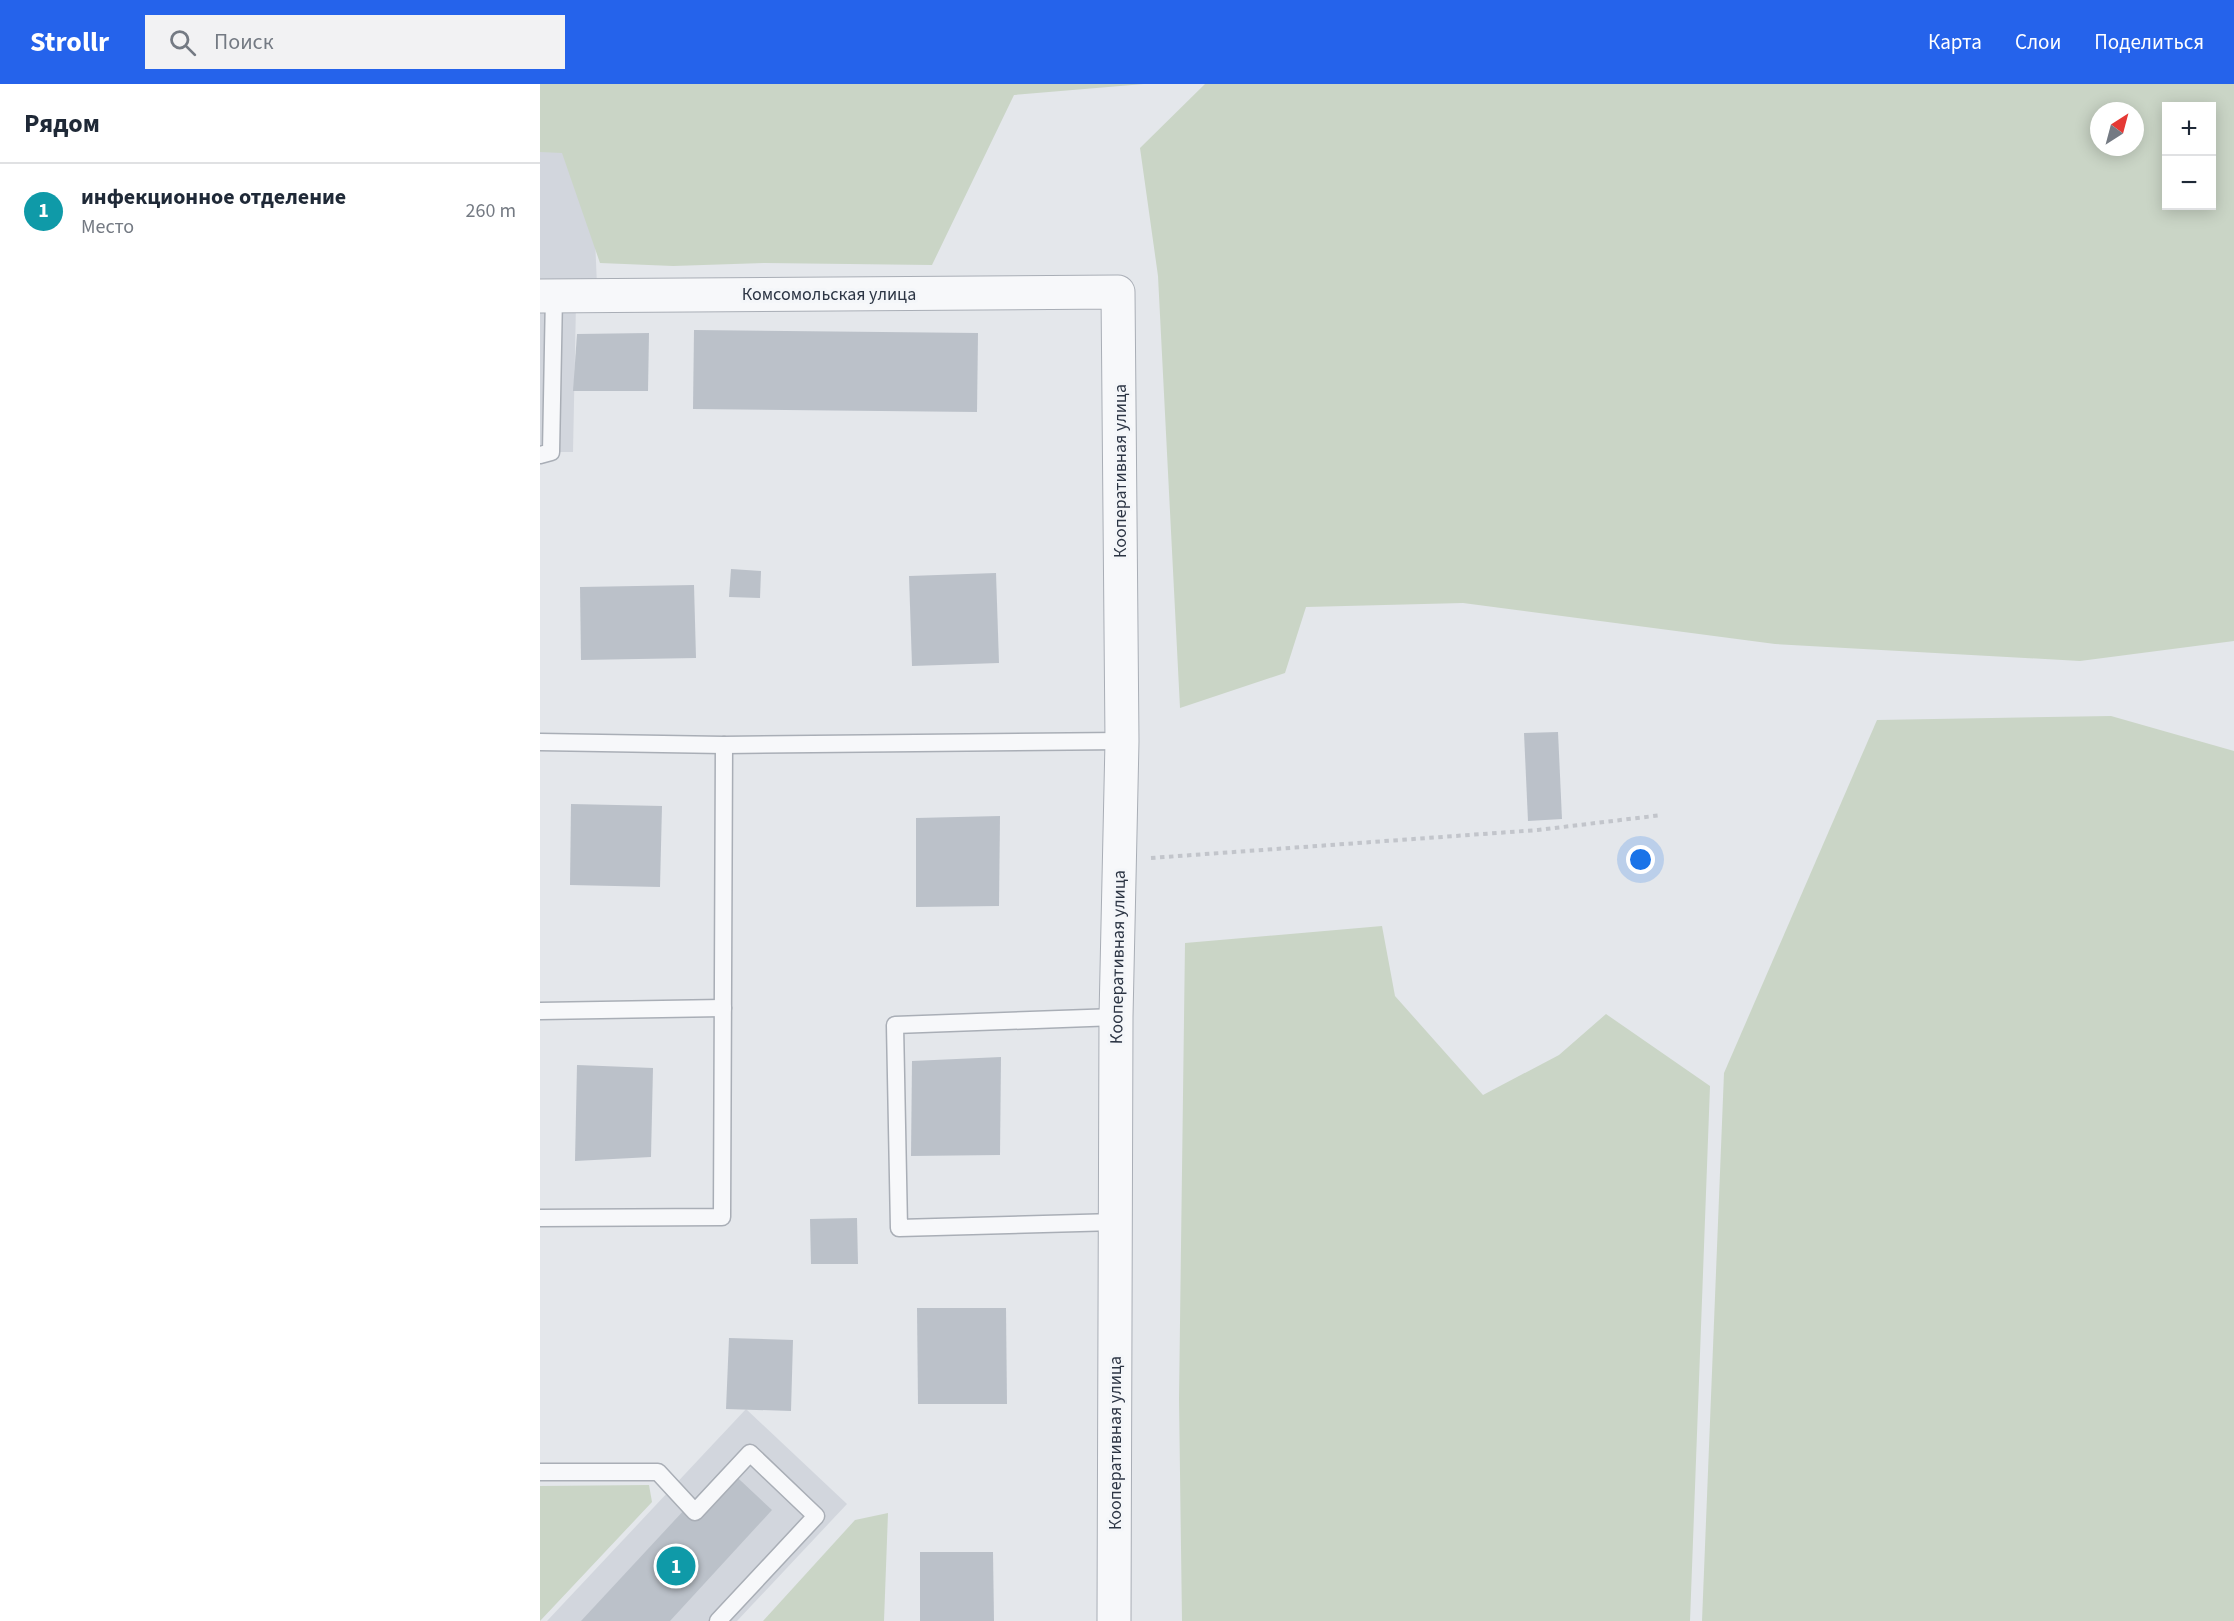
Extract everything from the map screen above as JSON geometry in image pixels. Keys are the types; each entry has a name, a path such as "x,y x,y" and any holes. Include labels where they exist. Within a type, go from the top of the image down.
{"street":[{"name":"Комсомольская улица","path":"547,296 1118,292"},
{"name":"Кооперативная улица","path":"1114,1621 1116,1017 1122,741 1118,292"}],"lane":[{"path":"540,455 551,452 547,296"},
{"path":"540,742 724,745 1122,741"},
{"path":"540,1218 722,1217 724,745"},
{"path":"540,1011 723,1008"},
{"path":"1116,1017 895,1025 899,1228 1116,1222"},
{"path":"540,1472 658,1472 695,1512 750,1453 816,1516 718,1621"}],"path":[{"path":"1120,860 1538,830 1662,815"}],"shaded area":[{"path":"540,84 594,214 597,286 540,288"},
{"path":"540,303 576,303 573,452 540,452"},
{"path":"746,1409 847,1504 737,1621 547,1621"}],"green space":[{"path":"540,84 1144,84 1014,95 932,265 765,263 673,266 600,263 562,153 540,152"},
{"path":"1205,84 2234,84 2234,641 2080,661 1775,644 1463,603 1306,607 1285,673 1180,708 1158,276 1140,148"},
{"path":"2111,716 2234,751 2234,1621 1702,1621 1724,1073 1877,720"},
{"path":"1382,926 1395,996 1483,1095 1559,1055 1606,1014 1710,1086 1690,1621 1182,1621 1179,1399 1185,943"},
{"path":"649,1485 652,1502 540,1621 540,1486"},
{"path":"888,1513 884,1621 763,1621 855,1520"}],"building":[{"path":"694,330 978,333 977,412 693,409"},
{"path":"649,333 648,391 573,391 577,334"},
{"path":"731,569 761,571 760,598 729,597"},
{"path":"996,573 999,663 912,666 909,576"},
{"path":"694,585 696,658 581,660 580,587"},
{"path":"1558,732 1562,819 1528,821 1524,733"},
{"path":"571,804 662,806 660,887 570,885"},
{"path":"1000,816 999,906 916,907 916,818"},
{"path":"1001,1057 1000,1155 911,1156 912,1061"},
{"path":"577,1065 653,1068 651,1157 575,1161"},
{"path":"857,1218 858,1264 811,1264 810,1219"},
{"path":"917,1308 1006,1308 1007,1404 918,1404"},
{"path":"729,1338 793,1340 791,1411 726,1409"},
{"path":"725,1466 772,1510 670,1621 581,1621"},
{"path":"920,1552 993,1552 994,1621 920,1621"}],"place":[{"name":"инфекционное отделение","path":"676,1566"}]}
